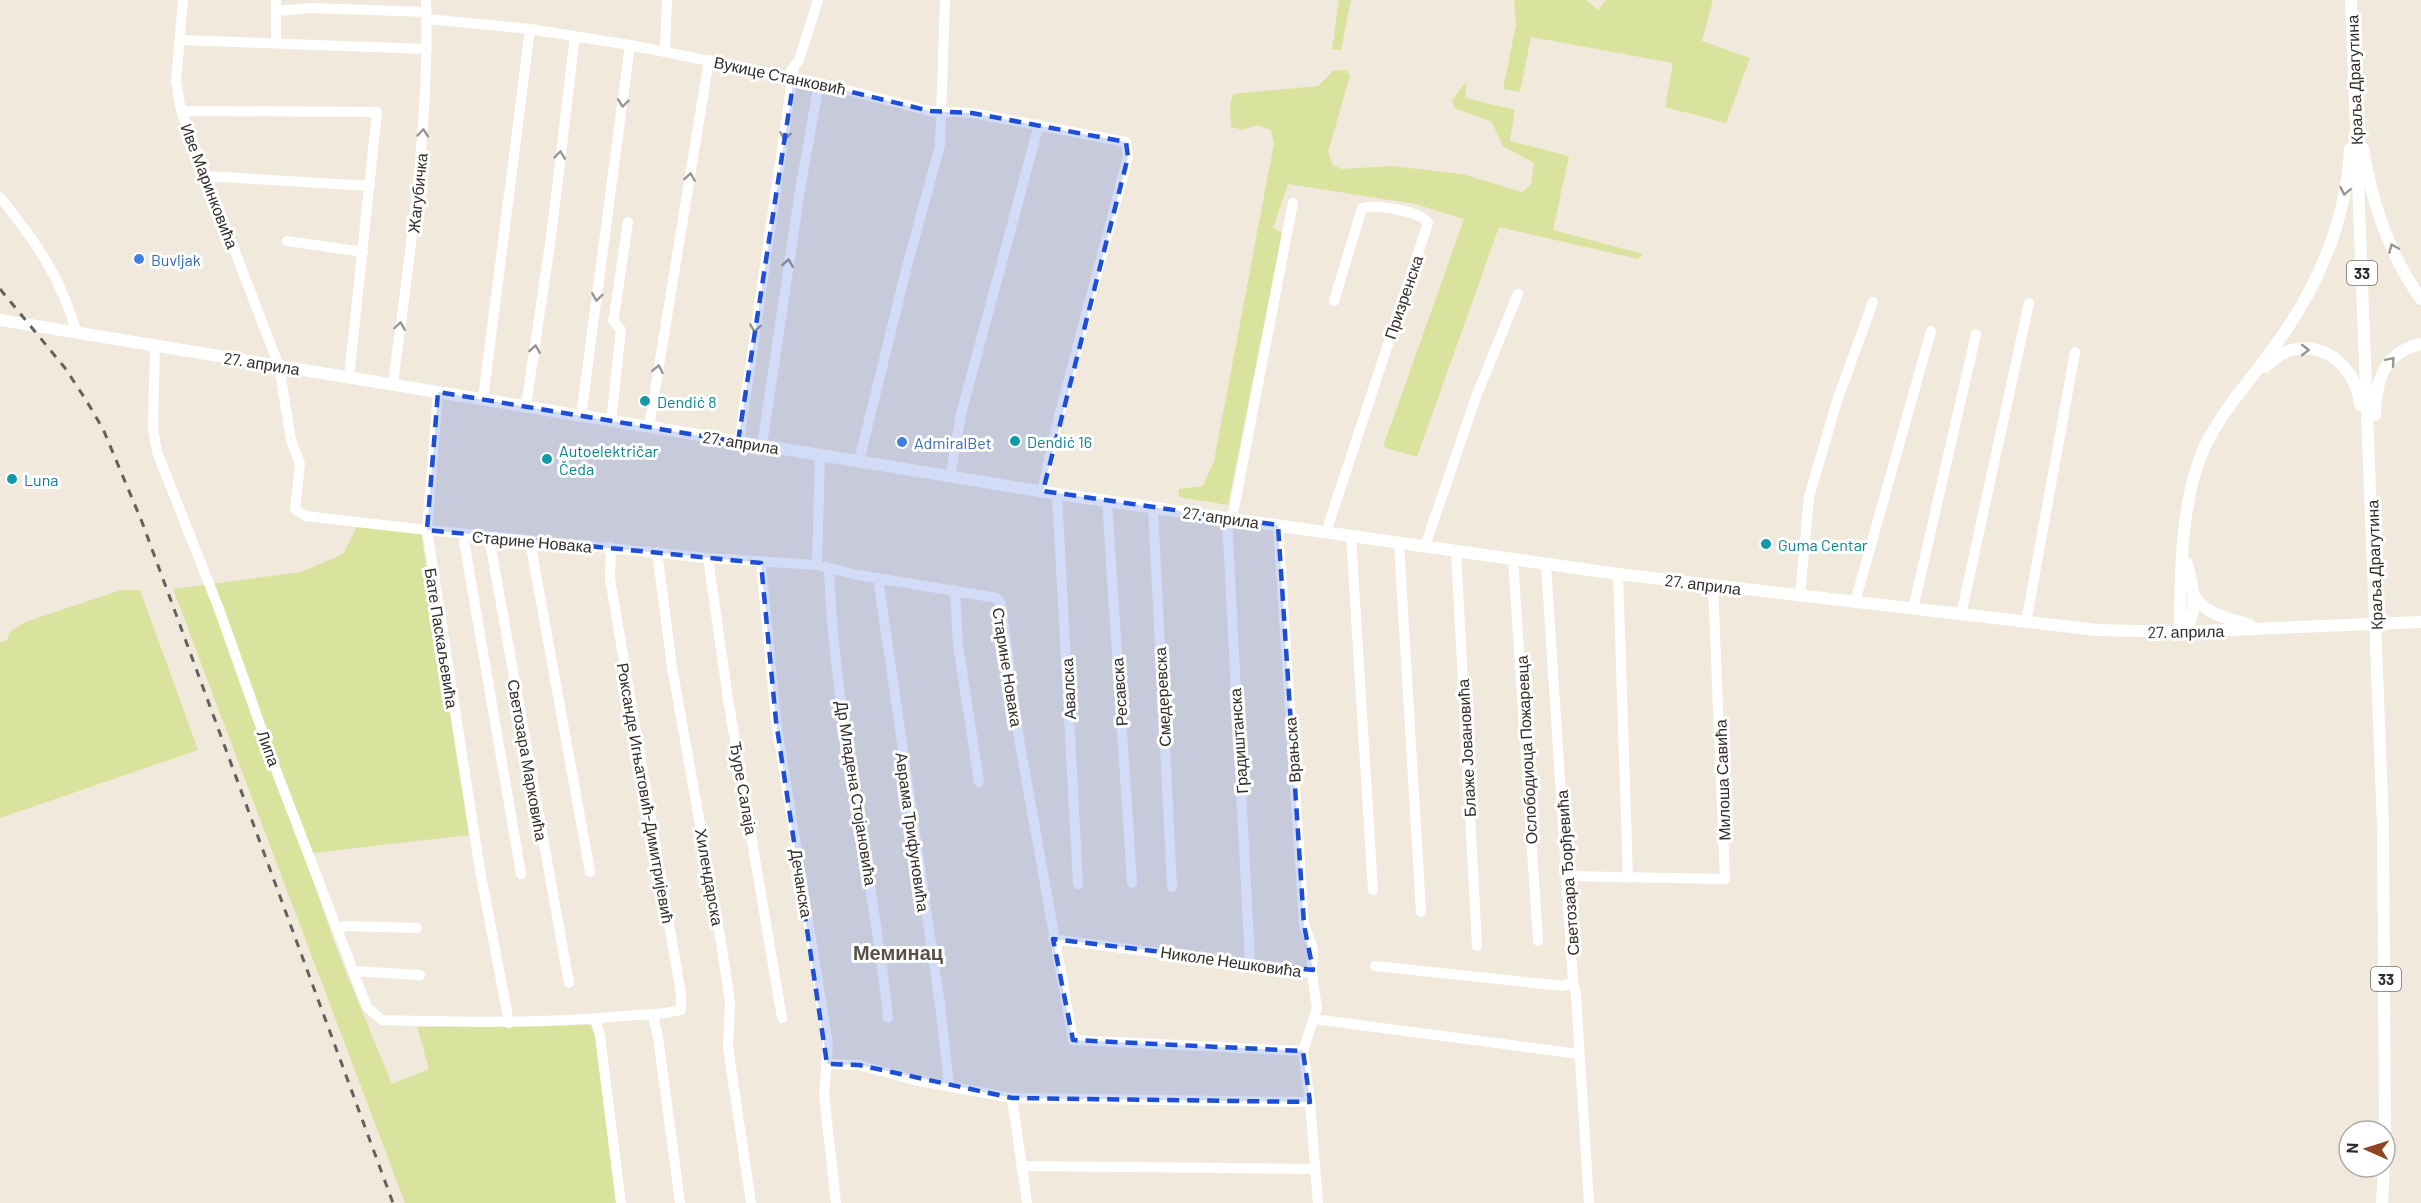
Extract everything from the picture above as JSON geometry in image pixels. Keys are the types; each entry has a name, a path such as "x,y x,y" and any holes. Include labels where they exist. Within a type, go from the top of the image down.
{"main road":[{"name":"Краља Драгутина","path":"2351,0 2377,653 2385,927 2385,1119"},
{"path":"2355,112 2383,224 2400,265 2421,299"},
{"path":"2182,632 2186,514 2199,459 2221,418 2304,303 2333,238 2347,184 2355,112"},
{"name":"27. априла","path":"0,320 1057,494 1618,574 2088,630 2182,632 2421,622"},
{"path":"2369,433 2375,421 2377,385 2384,369 2397,353 2421,344"},
{"path":"2254,374 2290,350 2317,350 2332,356 2348,369 2355,380 2361,413 2369,433"},
{"path":"2182,632 2192,617 2193,594 2184,554"},
{"path":"2193,594 2204,607 2215,615 2261,628"},
{"path":"2382,1203 2383,1179"}],"street":[{"name":"Иве Маринковића","path":"183,0 176,81 181,111 279,366"},
{"name":"Жагубичка","path":"393,384 416,212 426,94 426,0"},
{"path":"665,51 667,0"},
{"path":"739,442 796,68 818,0"},
{"path":"858,462 940,145 945,0"},
{"path":"276,44 277,6"},
{"name":"Вукице Станковић","path":"277,6 426,16 530,29 665,51 779,75 796,68 815,82 942,112 972,113 1122,140 1128,146 1128,157 1058,420 1042,491"},
{"path":"483,399 530,29"},
{"path":"526,406 551,237 575,36"},
{"path":"180,40 427,49"},
{"path":"581,416 630,45"},
{"path":"649,427 709,60"},
{"path":"762,446 815,82 796,68"},
{"path":"181,111 377,112 349,377"},
{"path":"950,477 961,414 1039,124"},
{"path":"206,176 370,186"},
{"path":"0,197 52,266 67,298 77,333"},
{"name":"Градиштанска","path":"1250,963 1230,518 1293,203"},
{"name":"Призренска","path":"1326,532 1428,223 1424,217 1393,210 1362,208 1334,301"},
{"path":"611,421 621,348 621,330 613,321 628,222"},
{"path":"287,241 363,252"},
{"path":"1425,546 1477,394 1518,294"},
{"path":"1800,596 1809,497 1837,401 1873,302"},
{"path":"1961,615 2029,303"},
{"path":"1855,602 1931,331"},
{"path":"1913,609 1976,334"},
{"name":"Липа","path":"155,345 153,428 157,452 219,609 279,778 367,1007 382,1020 509,1023 653,1016"},
{"path":"2026,623 2075,352"},
{"path":"279,366 291,440 300,464 294,501 298,513 305,516 427,530"},
{"name":"Бате Паскаљевића","path":"438,392 427,530 480,870 509,1023"},
{"path":"817,565 820,455"},
{"name":"Авалска","path":"1057,494 1078,884"},
{"name":"Ресавска","path":"1107,501 1132,883"},
{"name":"Смедеревска","path":"1154,508 1172,887"},
{"name":"Врањска","path":"1278,525 1304,926 1312,948 1312,973"},
{"name":"Старине Новака","path":"427,530 761,563 817,565 997,598 1001,604 1019,739 1053,939 1073,1040 1303,1051"},
{"path":"463,535 521,874"},
{"path":"1351,536 1373,890"},
{"name":"Светозара Марковића","path":"489,537 569,983"},
{"path":"530,541 590,872"},
{"path":"1399,543 1421,912"},
{"name":"Роксанде Игњатовић-Димитријевић","path":"611,547 610,579 682,1005 681,1010 653,1016"},
{"name":"Блаже Јовановића","path":"1455,551 1477,946"},
{"name":"Хилендарска","path":"657,552 672,667 730,1002 728,1047 751,1203"},
{"name":"Ђуре Салаја","path":"708,558 728,699 782,1018"},
{"name":"Ослободиоца Пожаревца","path":"1513,559 1538,941"},
{"name":"Дечанска","path":"761,563 776,721 828,1046 824,1095 836,1203"},
{"name":"Светозара Ђорђевића","path":"1546,564 1589,1203"},
{"name":"Др Младена Стојановића","path":"829,568 830,603 842,699 880,940 888,1018"},
{"path":"1568,876 1628,878 1618,574"},
{"name":"Аврама Трифуновића","path":"878,578 940,1005 949,1086"},
{"name":"Милоша Савића","path":"1628,878 1725,879 1713,585"},
{"path":"955,590 958,645 979,782"},
{"path":"338,928 347,926 417,928"},
{"name":"Николе Нешковића","path":"1053,939 1250,963 1312,973 1317,994 1314,1019 1303,1051 1310,1102 1318,1203"},
{"path":"1375,966 1563,986 1573,982"},
{"path":"354,971 420,975"},
{"path":"653,1016 658,1037 680,1203"},
{"path":"595,1018 600,1035 621,1203"},
{"path":"1314,1019 1579,1054"},
{"path":"827,1064 859,1065 1012,1098 1310,1102"},
{"path":"1012,1098 1027,1203"},
{"path":"1022,1166 1315,1169"}],"highlighted area":[{"path":"794,78 930,111 972,113 1126,142 1128,157 1043,491 1278,525 1304,925 1313,970 1053,939 1073,1040 1303,1051 1310,1102 1012,1098 859,1065 827,1064 776,721 761,563 427,530 438,392 738,442"}],"green space":[{"path":"1339,0 1351,0 1341,50 1332,49"},
{"path":"1514,0 1586,0 1598,10 1606,0 1713,0 1702,41 1750,58 1726,123 1665,107 1673,63 1531,37 1520,92 1503,89 1516,25"},
{"path":"1346,70 1350,76 1328,152 1333,165 1342,169 1391,166 1462,174 1522,192 1531,184 1534,163 1503,146 1491,121 1454,108 1452,100 1467,81 1465,98 1515,110 1510,141 1569,156 1553,230 1643,254 1638,259 1499,227 1417,457 1383,447 1464,219 1415,204 1288,184 1273,228 1282,233 1228,505 1179,497 1179,489 1203,486 1214,461 1274,143 1271,130 1256,125 1243,130 1231,127 1230,105 1233,94 1318,86 1333,71"},
{"path":"357,527 421,533 469,835 304,854 337,950 392,1084 429,1069 417,1027 590,1025 596,1035 617,1203 405,1203 173,589 301,572 343,554"},
{"path":"121,590 140,590 198,750 0,818 0,643 7,640 10,632 25,622"}],"railway":[{"path":"0,289 65,368 103,429 142,522 393,1203"}],"place":[{"name":"Buvljak","path":"139,259"},
{"name":"Dendić 8","path":"645,401"},
{"name":"Dendić 16","path":"1015,441"},
{"name":"AdmiralBet","path":"902,442"},
{"name":"Autoelektričar Čeda","path":"547,459"},
{"name":"Luna","path":"12,479"},
{"name":"Guma Centar","path":"1766,544"}],"district":[{"name":"Меминац","path":"898,952"}]}
